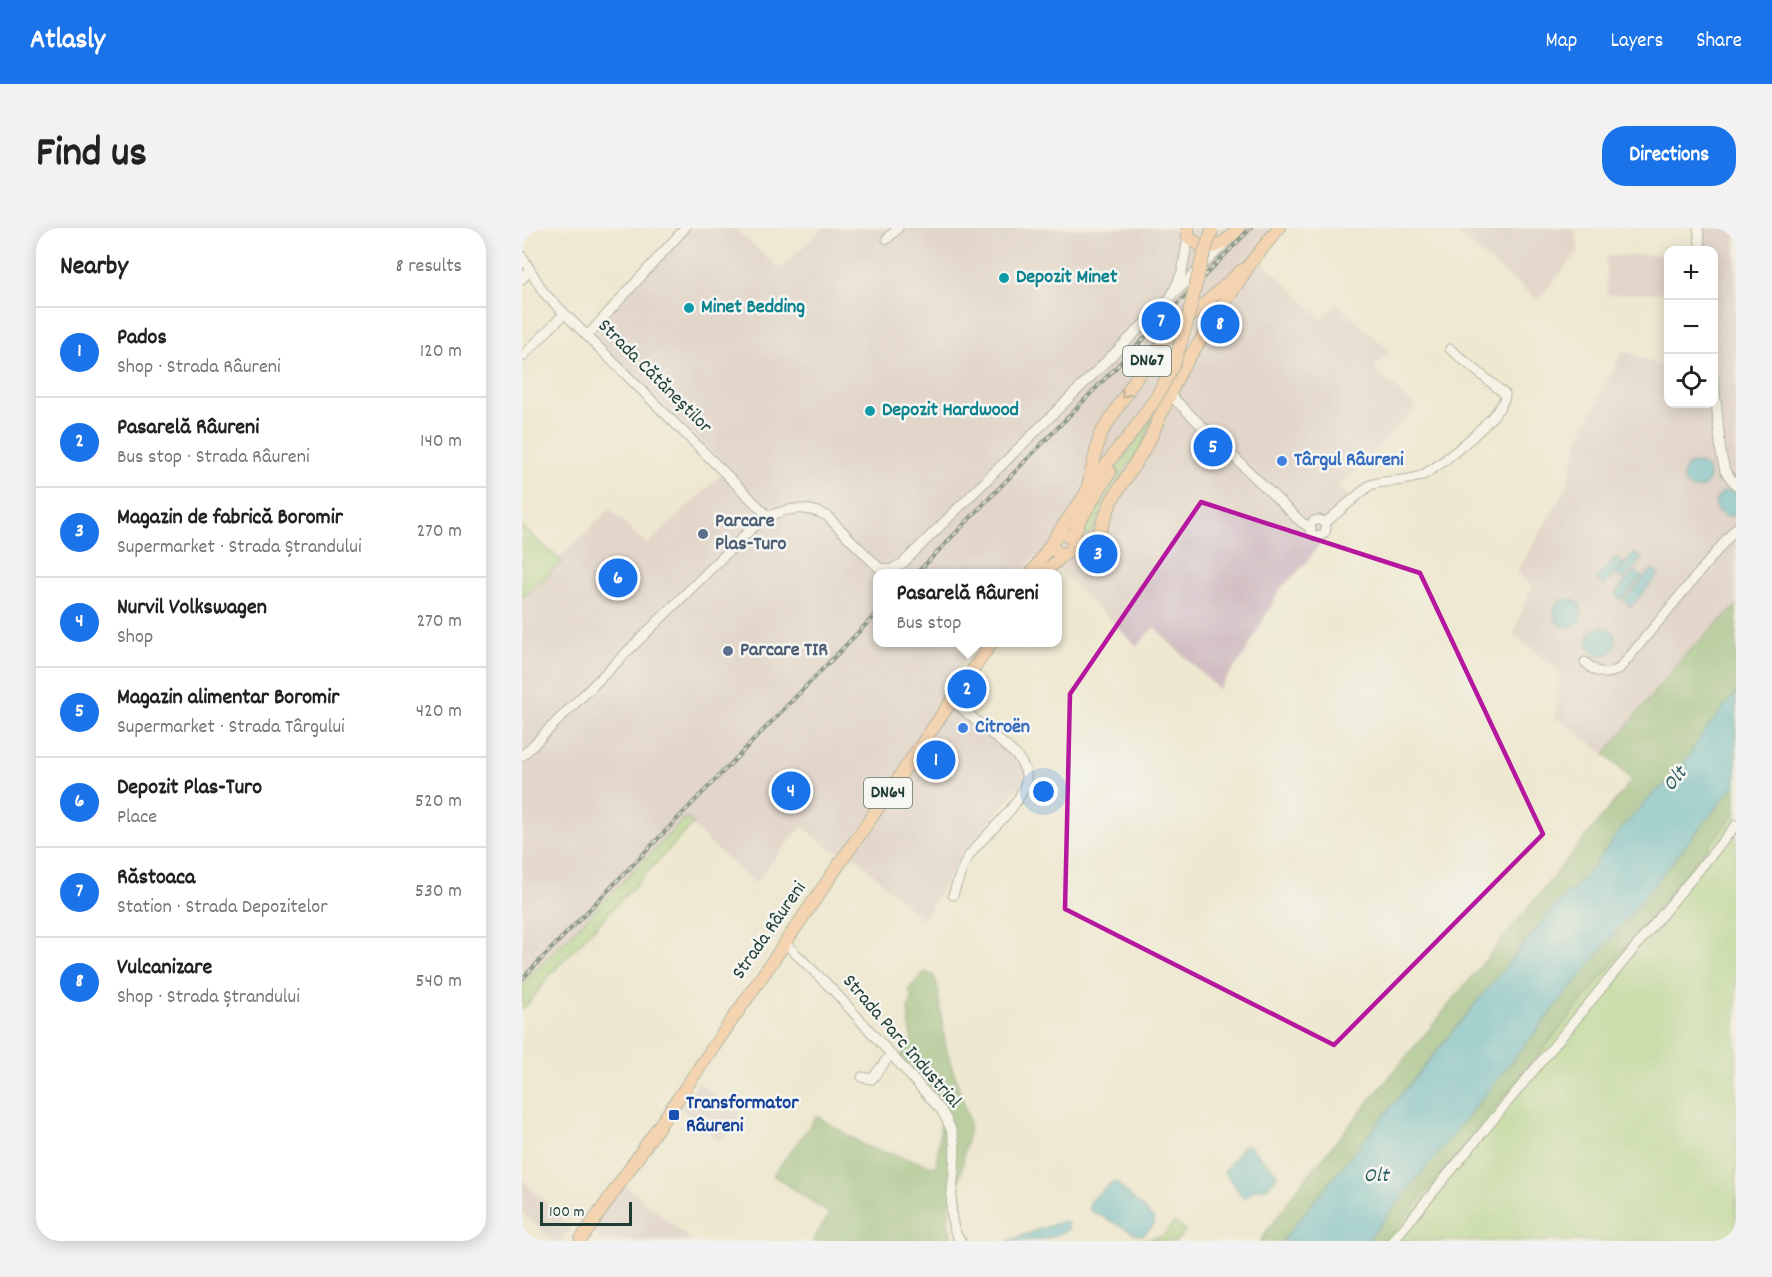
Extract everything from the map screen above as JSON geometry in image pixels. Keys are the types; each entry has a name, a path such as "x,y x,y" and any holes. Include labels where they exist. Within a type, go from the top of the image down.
{"main road":[{"path":"1188,232 1196,243 1209,247 1224,244 1239,228"},
{"name":"DN67","path":"1069,546 1088,544 1097,537 1112,500 1148,443 1184,364 1252,261 1279,228"},
{"path":"1087,490 1156,398 1174,364 1212,229"},
{"name":"DN67","path":"1055,538 1087,490 1096,445 1102,430 1152,354 1193,313 1252,261"},
{"path":"1193,313 1205,317 1208,325 1207,331"},
{"path":"1046,569 1069,546 1079,522 1124,450 1128,438"},
{"path":"1034,569 1055,538 1063,534 1069,546"},
{"path":"1055,538 1054,550 1069,546"},
{"name":"Strada Râureni","path":"572,1241 981,647"},
{"name":"Strada Râureni","path":"580,1241 989,647"}],"street":[{"path":"587,336 685,228"},
{"path":"887,239 898,228"},
{"path":"1698,228 1700,246"},
{"path":"1171,297 1182,272 1188,232"},
{"path":"893,569 1224,244"},
{"name":"Strada Cătăneștilor","path":"522,256 544,293 768,516"},
{"path":"522,279 530,270"},
{"path":"522,357 564,314"},
{"path":"1169,394 1300,522 1311,528 1315,521 1320,520 1325,523 1370,485 1412,479 1432,471 1470,439 1499,410 1504,402 1505,394 1450,349"},
{"path":"1716,408 1725,471 1736,485"},
{"path":"522,756 748,532 768,516 793,509 818,511 827,516 879,568 884,569"},
{"path":"1585,662 1593,670 1604,673 1611,674 1620,668 1736,528"},
{"path":"952,700 1016,754 1023,764 1026,778 1022,791 1010,810 968,858 953,895"},
{"path":"1393,1241 1736,825"},
{"path":"765,961 771,958 780,944 785,943 784,940 794,924 793,920"},
{"name":"Strada Parc Industrial","path":"785,943 834,991 941,1110 950,1127 955,1149 954,1227 961,1241"},
{"path":"862,1077 872,1079 890,1055"}],"highlighted area":[{"path":"1201,502 1420,573 1543,834 1334,1045 1065,909 1070,694"}],"shaded area":[{"path":"688,228 734,228 780,269 822,228 1285,228 1261,260 1322,319 1337,303 1390,352 1374,368 1417,408 1338,488 1358,502 1336,521 1306,563 1280,589 1244,655 1218,689 1154,627 1137,646 1062,573 1062,569 1057,569 1035,556 1025,569 873,569 873,647 973,647 944,690 1034,771 962,853 923,921 854,856 830,849 802,826 755,883 707,841 686,818 522,985 522,594 610,509 647,545 728,468 590,334"},
{"path":"1449,228 1574,228 1579,251 1538,300"},
{"path":"1702,228 1736,228 1736,606 1685,655 1605,754 1555,717 1560,671 1513,635 1532,586 1517,572 1567,486 1579,437 1623,350 1664,367 1664,408 1718,408 1718,246 1703,246"},
{"path":"1664,254 1664,292 1607,295 1606,256"},
{"path":"698,1082 741,1114 721,1142 693,1122 681,1107"},
{"path":"522,1179 571,1228 562,1241 552,1241 522,1213"},
{"path":"622,1184 693,1241 603,1241 591,1229"}],"green space":[{"path":"1154,416 1141,447 1106,498 1095,527 1089,535 1084,535 1083,527 1109,481"},
{"path":"522,526 562,562 522,598"},
{"path":"1736,606 1736,693 1704,732 1674,779 1655,792 1621,829 1586,876 1554,907 1282,1241 1260,1241 1300,1185 1632,780 1605,754 1685,655"},
{"path":"1736,783 1736,812 1386,1241 1367,1241"},
{"path":"1736,812 1736,1241 1386,1241"},
{"path":"686,817 693,824 548,977 522,1009 522,985"},
{"path":"925,972 933,975 937,983 945,1044 969,1120 969,1133 962,1170 950,1206 948,1223 955,1241 812,1241 830,1214 773,1175 817,1116 867,1147 936,1167 943,1103 900,1058 912,1041 908,1009 912,1000 909,989"},
{"path":"1174,1222 1185,1231 1176,1241 1136,1241 1163,1236"}],"water":[{"path":"1696,463 1705,467 1709,476 1705,485 1696,489 1687,485 1683,476 1687,467"},
{"path":"1722,492 1736,493 1736,514 1728,517 1717,511 1715,502"},
{"path":"1635,553 1642,559 1623,580 1616,574"},
{"path":"1616,557 1623,564 1604,586 1596,579"},
{"path":"1652,569 1659,574 1631,607 1624,601"},
{"path":"1635,571 1642,577 1621,600 1615,594"},
{"path":"1568,599 1578,603 1582,613 1578,623 1568,627 1558,623 1554,613 1558,603"},
{"path":"1602,627 1612,631 1616,641 1612,651 1602,655 1592,651 1588,641 1592,631"},
{"name":"Olt","path":"1736,693 1736,783 1367,1241 1282,1241 1554,907 1586,876 1621,829 1656,791 1674,779 1704,732"},
{"path":"1244,1145 1248,1145 1276,1172 1277,1176 1267,1188 1255,1189 1244,1199 1224,1172"},
{"path":"1116,1182 1154,1219 1154,1225 1143,1235 1138,1235 1089,1210 1090,1201 1111,1183"},
{"path":"1063,1221 1067,1222 1069,1229 1054,1236 1007,1241"}],"railway":[{"path":"921,569 1251,228"},
{"path":"522,979 873,617"}],"place":[{"name":"Depozit Minet","path":"1004,278"},
{"name":"Minet Bedding","path":"689,308"},
{"name":"Răstoaca","path":"1161,321"},
{"name":"Vulcanizare","path":"1220,324"},
{"name":"Depozit Hardwood","path":"870,411"},
{"name":"Magazin alimentar Boromir","path":"1213,447"},
{"name":"Târgul Râureni","path":"1282,461"},
{"name":"Parcare Plas-Turo","path":"703,534"},
{"name":"Magazin de fabrică Boromir","path":"1098,554"},
{"name":"Depozit Plas-Turo","path":"618,578"},
{"name":"Parcare TIR","path":"728,651"},
{"name":"Pasarelă Râureni","path":"967,689"},
{"name":"Citroën","path":"963,728"},
{"name":"Pados","path":"936,760"},
{"name":"Nurvil Volkswagen","path":"791,791"},
{"name":"Transformator Râureni","path":"674,1115"}]}
